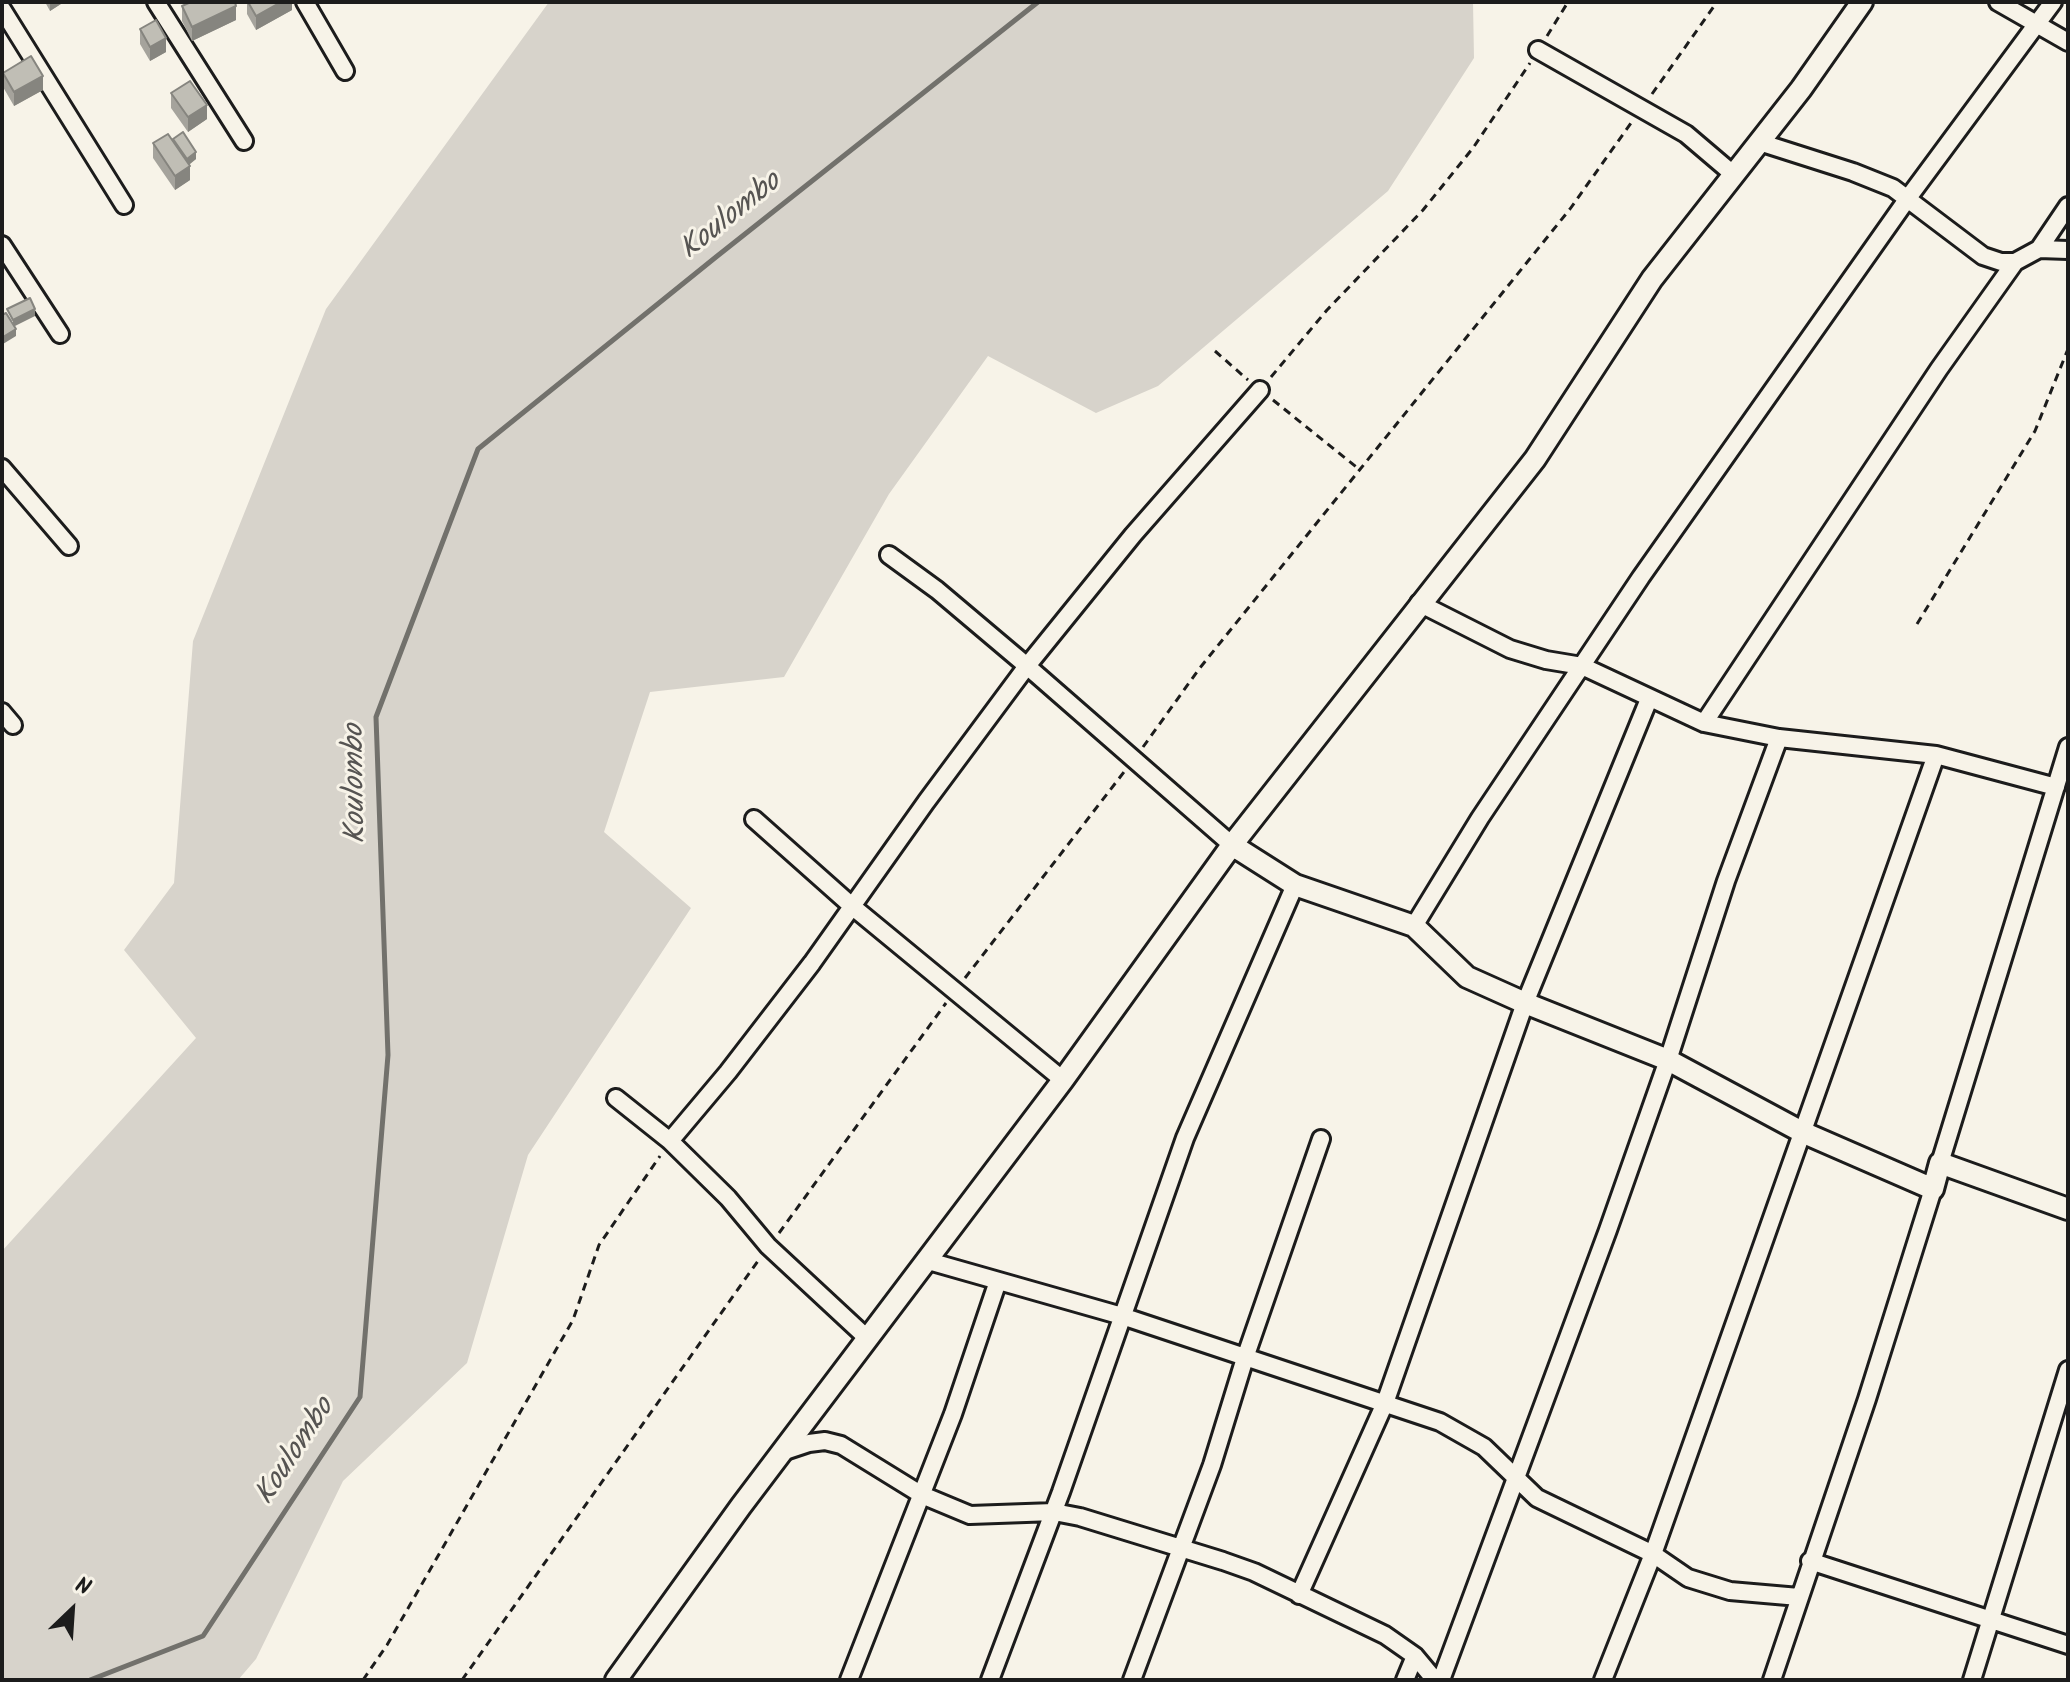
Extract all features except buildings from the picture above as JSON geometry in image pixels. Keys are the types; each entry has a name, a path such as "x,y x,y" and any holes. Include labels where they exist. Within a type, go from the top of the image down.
{"street":[{"path":"156,2 244,141"},
{"path":"305,2 345,71"},
{"path":"616,1680 925,1260 1063,1080 1232,845 1535,459 1652,279 1801,89 1862,2"},
{"path":"1998,2 2068,42"},
{"path":"1414,926 1480,818 1641,577 1908,198 2053,2"},
{"path":"2,9 124,205"},
{"path":"1538,50 1686,134 1733,174"},
{"path":"1759,142 1893,188 1983,256 2001,262 2015,262"},
{"path":"1704,723 1939,369 2015,262 2039,249 2068,206"},
{"path":"2,245 60,334"},
{"path":"2039,249 2068,250"},
{"path":"670,1141 728,1072 853,907 1027,666 1133,535 1260,390"},
{"path":"2,468 69,546"},
{"path":"889,555 937,590 1027,666 1232,845 1295,885 1414,926 1467,977 1668,1060 1802,1132 1933,1189"},
{"path":"1419,603 1510,649 1546,660 1582,666 1704,723 1779,738 1936,755 2056,787"},
{"path":"1299,1595 1385,1403 1525,1003 1649,699"},
{"path":"782,1452 825,1441 841,1445 922,1495 970,1515 1054,1512 1080,1517 1254,1572 1385,1635 1415,1656 1438,1680 1516,1478 1668,1060 1726,881 1779,738"},
{"path":"1772,1680 1867,1399 2068,747"},
{"path":"1603,1680 1653,1554 1936,755"},
{"path":"754,819 853,907 1063,1080"},
{"path":"990,1680 1054,1512 1185,1138 1295,885"},
{"path":"616,1098 670,1141 728,1198 768,1246 867,1338"},
{"path":"1132,1680 1212,1465 1245,1358 1321,1139"},
{"path":"1940,1163 2068,1209"},
{"path":"925,1260 1122,1316 1440,1422 1484,1447 1537,1498 1653,1554 1688,1578 1730,1591 1799,1597"},
{"path":"849,1680 953,1414 998,1281"},
{"path":"1972,1680 2068,1370"},
{"path":"1810,1561 2068,1645"},
{"path":"1405,1680 1415,1656"}],"path":[{"path":"1260,390 1327,310 1423,210 1480,138 1568,2"},
{"path":"462,1680 768,1246 955,991 1199,669 1570,209 1717,2"},
{"path":"1917,624 2035,431 2068,349"},
{"path":"1215,351 1360,470"},
{"path":"363,1680 387,1645 573,1320 599,1245 670,1141"}],"shaded area":[{"path":"549,2 1473,2 1474,58 1388,191 1158,386 1096,413 988,356 889,494 784,677 650,692 604,832 691,908 528,1155 467,1363 343,1481 256,1659 238,1680 2,1680 2,1251 196,1038 124,950 174,883 193,641 326,309"}],"waterway":[{"name":"Koulombo","path":"90,1680 203,1636 360,1397 388,1055 376,717 478,449 1038,2"}]}
